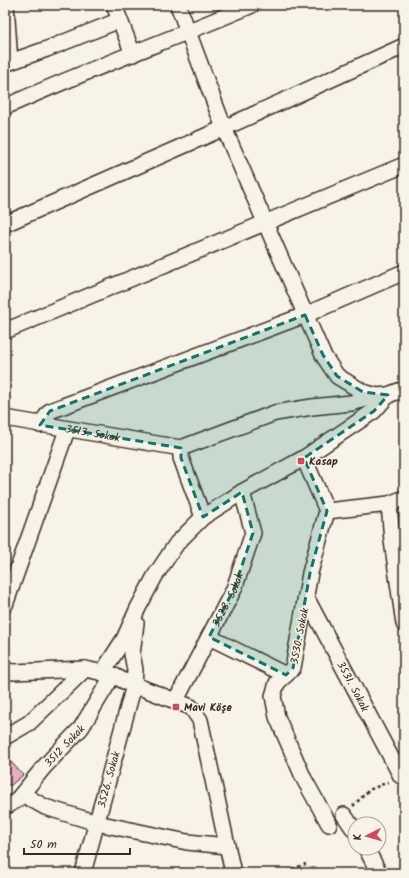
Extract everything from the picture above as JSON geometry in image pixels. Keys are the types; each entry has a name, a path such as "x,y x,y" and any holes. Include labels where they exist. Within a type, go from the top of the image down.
{"street":[{"path":"6,5 7,62 120,20"},
{"path":"114,5 133,54"},
{"path":"178,5 224,128 323,355 337,376 363,392 382,396"},
{"path":"5,107 59,83 189,32 252,5"},
{"path":"5,224 224,128 404,46"},
{"path":"5,331 404,165"},
{"path":"40,425 50,411 305,314 404,272"},
{"path":"203,517 181,458 181,448 275,414 312,407 351,403 404,389"},
{"name":"3512 Sokak","path":"5,807 22,794 44,767 81,728 108,674 138,608 155,576 177,543 203,517 242,492 304,458 374,411 382,396"},
{"name":"3513. Sokak","path":"5,418 67,430 181,448"},
{"path":"5,605 67,430"},
{"path":"304,458 327,511 389,504 404,498"},
{"name":"3528. Sokak","path":"176,700 234,589 253,534 242,492"},
{"path":"389,504 392,541 404,624"},
{"name":"3530. Sokak","path":"327,511 310,573 293,668 277,683 273,696 276,717 304,779 329,824"},
{"name":"3531. Sokak","path":"306,597 401,776"},
{"name":"3526. Sokak","path":"83,873 134,685 135,670 132,654 138,608"},
{"path":"209,637 286,675"},
{"path":"5,737 30,723 85,669"},
{"path":"5,670 13,672 85,669 108,674 191,707 200,720 233,873"},
{"path":"22,794 44,807 97,823 187,842 227,846"},
{"path":"344,814 347,819"},
{"path":"370,856 379,873"}],"path":[{"path":"344,814 369,790 401,776"},
{"path":"281,873 306,864"}],"highlighted area":[{"path":"305,315 323,355 337,376 363,392 388,395 374,411 304,458 327,511 310,573 293,668 286,675 209,637 234,589 253,533 242,492 203,517 181,458 181,448 40,425 50,411"}],"building":[{"path":"11,762 23,775 10,786 5,781 5,767"}],"place":[{"name":"Kasap","path":"301,461"},
{"name":"Mavi Köşe","path":"176,707"}]}
